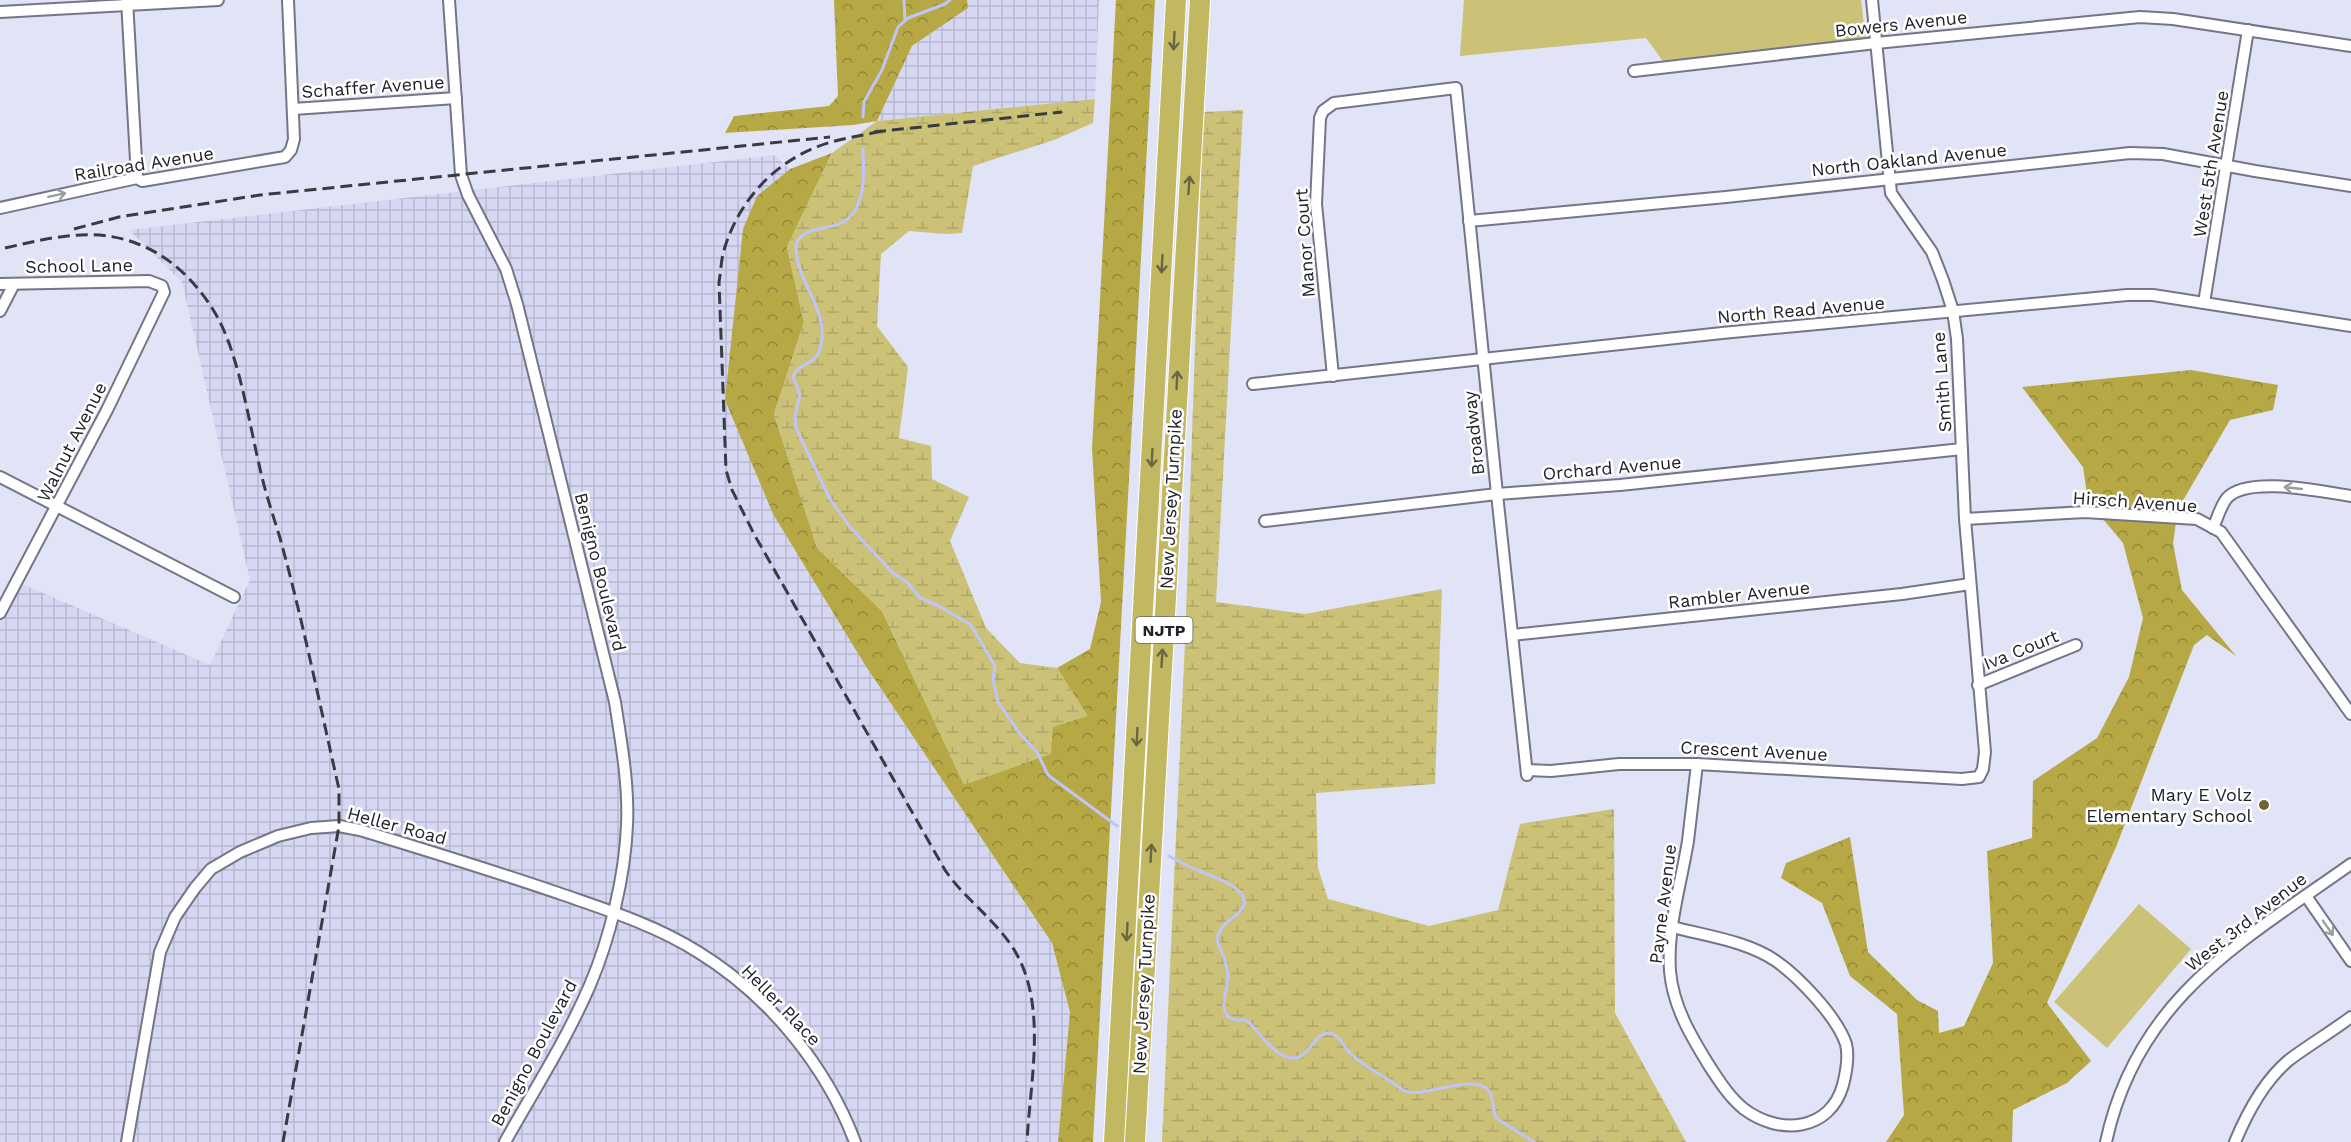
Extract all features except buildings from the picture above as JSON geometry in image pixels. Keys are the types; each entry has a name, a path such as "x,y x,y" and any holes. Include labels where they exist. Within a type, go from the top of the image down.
{"highway":[{"name":"New Jersey Turnpike","path":"1114,1142 1176,0"},
{"name":"New Jersey Turnpike","path":"1135,1142 1200,0"}],"street":[{"path":"0,12 127,3 218,0"},
{"path":"288,0 293,109"},
{"name":"Benigno Boulevard","path":"449,0 461,175 468,195 506,269 517,304 615,702 624,763 627,823 623,869 614,912 588,988 570,1026 505,1142"},
{"name":"Smith Lane","path":"1872,0 1891,193 1932,252 1953,310 1958,339 1965,519 1985,752 1980,777"},
{"path":"127,3 137,178"},
{"name":"Bowers Avenue","path":"1634,71 1876,43 2140,18 2173,19 2351,46"},
{"name":"West 5th Avenue","path":"2204,303 2248,30"},
{"name":"Broadway","path":"1325,109 1334,104 1456,88 1527,773"},
{"name":"Schaffer Avenue","path":"293,109 456,98"},
{"name":"Railroad Avenue","path":"0,208 137,178 142,181 285,157 291,150 294,139 293,109"},
{"name":"Manor Court","path":"1325,109 1320,118 1316,204 1333,376"},
{"name":"North Oakland Avenue","path":"1469,221 1726,197 2130,153 2163,154 2351,186"},
{"name":"School Lane","path":"0,284 149,281 158,285"},
{"path":"0,311 14,284"},
{"name":"Walnut Avenue","path":"0,613 107,410 164,292 162,286 158,285"},
{"name":"North Read Avenue","path":"1253,384 1483,358 2127,294 2153,295 2351,326"},
{"name":"Orchard Avenue","path":"1265,521 1497,494 1620,484 1962,449"},
{"path":"0,477 234,597"},
{"path":"2213,528 2227,498 2250,487 2292,488 2351,496"},
{"name":"Hirsch Avenue","path":"1965,519 2085,512 2197,519 2221,532 2351,714"},
{"name":"Rambler Avenue","path":"1512,635 1891,595 1970,584"},
{"name":"Iva Court","path":"1978,684 2076,645"},
{"name":"Crescent Avenue","path":"1527,773 1619,764 1697,764 1962,779 1980,777"},
{"name":"Payne Avenue","path":"1673,927 1742,945 1775,960 1821,1004 1846,1045 1845,1078 1840,1095 1833,1107 1822,1117 1805,1124 1789,1126 1767,1122 1743,1108 1723,1087 1690,1035 1675,998 1670,971 1673,927 1688,841 1697,764"},
{"name":"Heller Road","path":"127,1142 160,952 175,917 195,888 212,869 240,852 278,836 311,828 339,826 360,830 487,869 614,912"},
{"name":"West 3rd Avenue","path":"2106,1142 2136,1059 2158,1023 2183,992 2211,965 2351,864"},
{"path":"2306,896 2351,961"},
{"name":"Heller Place","path":"614,912 650,926 697,951 725,970 764,1005 800,1045 822,1074 855,1142"},
{"path":"2235,1142 2244,1120 2267,1086 2288,1062 2351,1017"}],"shaded area":[{"path":"967,0 1099,0 1095,99 877,121 912,46 968,8"},
{"path":"774,155 790,169 757,196 865,665 1052,943 1070,1012 1058,1142 0,1142 0,618 20,583 210,665 250,580 182,282 129,230"}],"green space":[{"path":"834,0 967,0 968,8 912,46 877,121 853,125 725,133 734,116 829,106 838,96"},
{"path":"1116,0 1155,0 1093,1142 1058,1142 1070,1012 1052,943 865,665 773,514 725,400 743,229 757,196 790,169 832,153 787,247 804,322 774,414 817,548 882,611 964,784 1053,726 1087,716 1057,668 1090,649 1101,602 1092,449"},
{"path":"1464,0 1861,0 1866,41 1665,64 1646,38 1460,56"},
{"path":"1095,99 1093,123 1054,140 973,166 962,233 909,231 881,254 877,326 908,367 899,438 931,446 932,479 969,497 950,541 986,628 1020,663 1057,668 1088,716 1053,727 1051,754 964,785 882,611 817,548 774,414 804,322 787,247 832,153 877,121"},
{"path":"1243,110 1216,602 1305,614 1442,589 1435,784 1316,793 1318,868 1328,899 1429,926 1498,910 1520,824 1614,809 1615,1013 1686,1142 1162,1142 1185,642 1203,112"},
{"path":"2191,370 2278,385 2273,410 2230,420 2178,509 2173,543 2182,590 2236,656 2207,635 2194,645 2116,847 2047,1003 2091,1061 2067,1083 2013,1110 2012,1142 1886,1142 1904,1115 1897,1014 1850,976 1822,903 1781,878 1786,863 1850,837 1868,952 1917,1000 1938,1011 1939,1033 1964,1026 1993,963 1987,851 2032,838 2033,781 2097,738 2129,677 2143,618 2123,543 2088,501 2083,467 2022,387"},
{"path":"2139,904 2191,949 2107,1048 2054,1002"}],"waterway":[{"path":"904,0 905,21"},
{"path":"863,117 864,102 882,70 898,27 908,18 950,0"},
{"path":"863,149 863,185 857,207 850,217 830,227 810,231 796,244 801,271 818,311 822,338 817,356 798,369 793,377 800,394 795,416 796,428 830,499 849,526 893,573 908,583 920,598 939,606 971,625 995,666 993,679 998,702 1020,734 1037,752 1048,775 1117,826"},
{"path":"1169,856 1229,884 1242,894 1243,907 1226,923 1217,939 1228,976 1224,1002 1228,1017 1246,1020 1276,1051 1291,1058 1304,1055 1324,1034 1335,1035 1358,1060 1405,1091 1423,1092 1472,1084 1482,1086 1491,1094 1496,1118 1534,1142"}],"railway":[{"path":"874,132 1062,112"},
{"path":"881,131 815,147 780,167 752,195 731,230 723,254 719,282 726,470 732,490 754,534 945,870 1003,935 1023,967 1034,1015 1033,1067 1027,1142"},
{"path":"74,229 119,217 260,195 830,137"},
{"path":"5,248 55,238 88,235 121,239 151,250 175,265 204,296 219,320 233,356 264,485 296,601 339,789 339,826 283,1142"}],"place":[{"name":"Mary E Volz Elementary School","path":"2264,805"}]}
